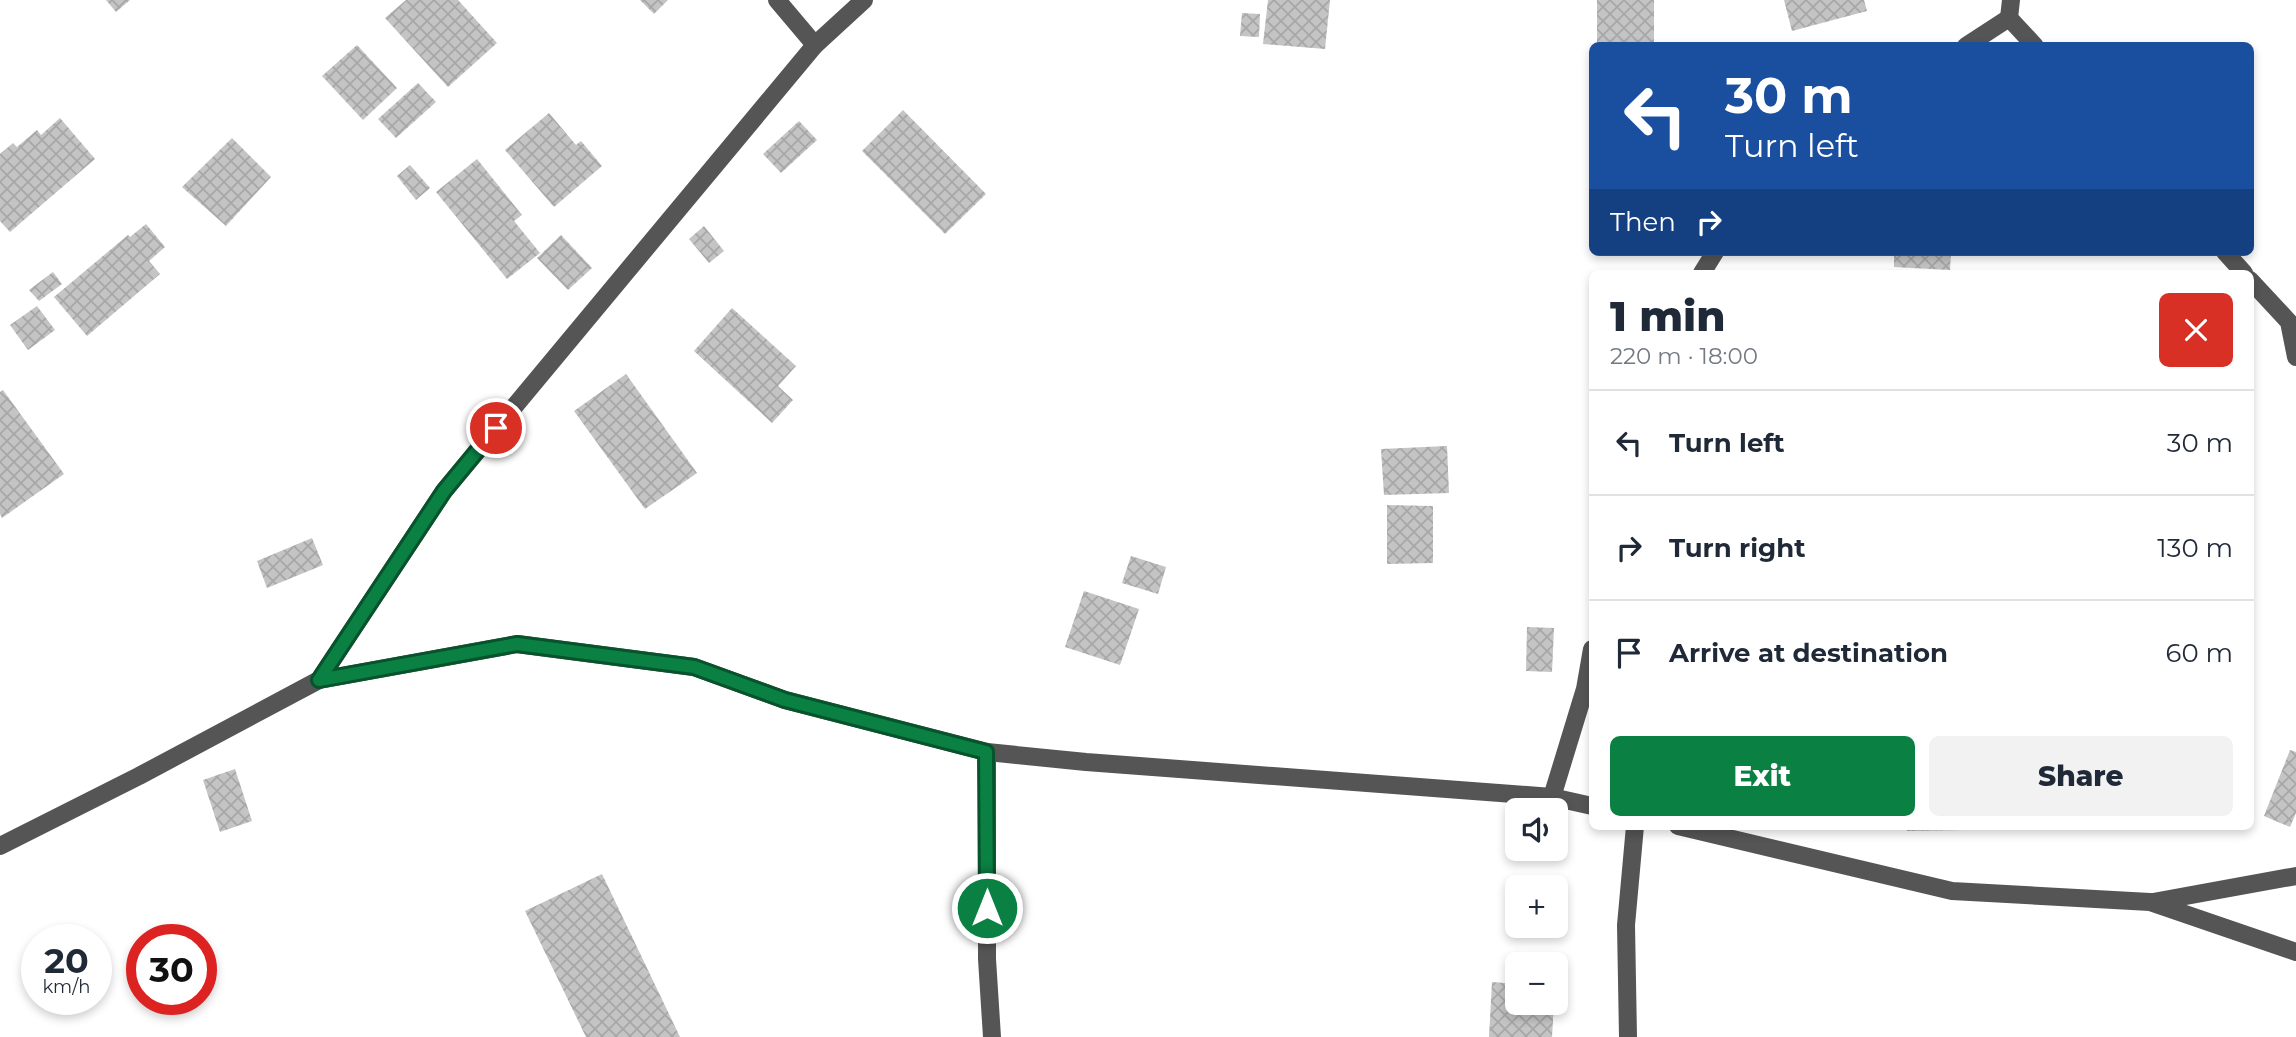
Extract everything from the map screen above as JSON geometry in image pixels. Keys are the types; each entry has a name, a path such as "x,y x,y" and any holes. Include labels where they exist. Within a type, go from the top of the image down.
{"street":[{"path":"777,0 815,45"},
{"path":"319,680 444,491 815,45 864,0"},
{"path":"1971,42 2010,9 2032,42"},
{"path":"2229,256 2241,270"},
{"path":"2254,284 2289,322 2296,356"},
{"path":"0,846 319,680 517,644 694,667 785,700 986,752 1552,797 1589,805"},
{"path":"1552,797 1586,689 1589,669"},
{"path":"986,752 987,960 992,1037"},
{"path":"1628,1037 1626,925 1635,830"},
{"path":"1695,830 1952,891 2150,902 2296,876"},
{"path":"2150,902 2296,952"}],"building":[{"path":"106,0 130,0 116,12"},
{"path":"406,0 458,0 497,43 448,87 385,18"},
{"path":"640,0 668,0 654,14"},
{"path":"1268,0 1330,0 1325,49 1263,44"},
{"path":"1597,0 1654,0 1654,42 1597,42"},
{"path":"1784,0 1864,0 1867,11 1792,31"},
{"path":"1242,13 1260,14 1259,37 1240,36"},
{"path":"357,45 397,88 363,120 322,76"},
{"path":"418,83 436,102 396,138 378,119"},
{"path":"903,110 986,194 945,234 862,151"},
{"path":"549,113 576,145 581,141 602,166 554,207 505,150"},
{"path":"60,118 95,159 10,232 0,221 0,154 13,143 17,147 37,130 41,135"},
{"path":"799,121 817,140 781,173 763,154"},
{"path":"232,138 271,177 226,226 182,187"},
{"path":"477,159 522,215 514,221 540,253 507,279 436,192"},
{"path":"410,165 430,188 416,200 397,176"},
{"path":"146,224 165,247 149,261 160,274 87,336 54,297 128,235 130,237"},
{"path":"704,226 724,251 709,263 689,239"},
{"path":"561,235 592,268 568,290 537,258"},
{"path":"1894,256 1951,256 1950,270 1894,267"},
{"path":"53,272 62,284 39,301 29,290"},
{"path":"37,306 55,330 28,350 10,325"},
{"path":"732,308 796,366 778,386 793,400 772,423 694,351"},
{"path":"626,374 697,473 645,509 574,411"},
{"path":"3,390 64,474 2,518 0,392"},
{"path":"1447,446 1449,493 1384,495 1381,449"},
{"path":"1387,505 1433,506 1433,563 1387,564"},
{"path":"312,538 323,565 267,588 257,561"},
{"path":"1131,556 1166,567 1158,594 1122,583"},
{"path":"1084,591 1139,609 1120,665 1065,647"},
{"path":"1527,627 1554,628 1552,672 1526,671"},
{"path":"2290,750 2296,752 2296,813 2290,827 2264,816"},
{"path":"235,769 252,821 220,832 203,780"},
{"path":"602,874 680,1037 586,1037 525,911"},
{"path":"1492,982 1505,983 1505,1015 1553,1015 1552,1037 1489,1037"}],"route":[{"path":"496,428 444,491 319,680 517,644 694,667 785,700 986,752 987,908"}]}
